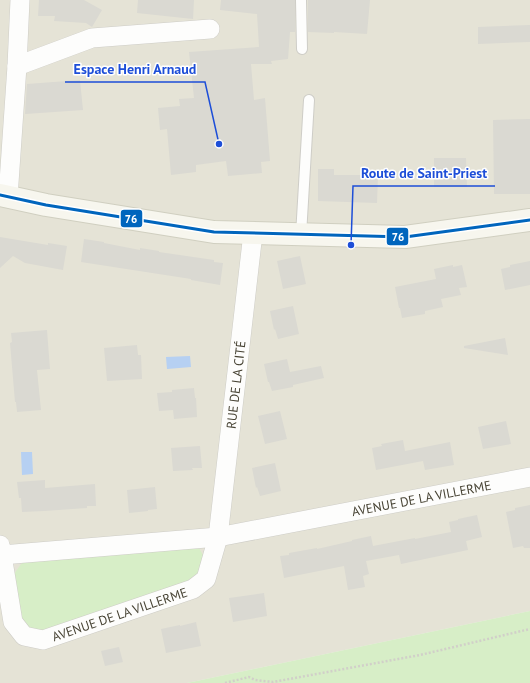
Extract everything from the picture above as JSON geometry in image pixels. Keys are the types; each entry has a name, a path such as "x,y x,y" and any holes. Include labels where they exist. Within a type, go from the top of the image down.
{"street":[{"path":"20,0 17,66 4,196 46,205 214,232 253,234 404,237 530,220"},
{"path":"17,66 92,38 210,28"},
{"name":"RUE DE LA CITÉ","path":"218,536 253,234"},
{"name":"AVENUE DE LA VILLERME","path":"218,536 206,579 193,589 43,640 24,636 13,622 1,550 218,536 530,477"}],"lane":[{"path":"302,0 302,49"},
{"path":"301,235 309,100"}],"path":[{"path":"225,683 249,677 255,680 273,682 420,655 530,630"}],"shaded area":[{"path":"0,0 530,0 530,611 187,683 0,683"}],"green space":[{"path":"190,545 199,548 203,555 196,582 40,632 28,628 19,622 14,574 21,564 27,559"},
{"path":"530,611 530,683 187,683"}],"water":[{"path":"190,356 191,367 167,369 166,357"},
{"path":"21,452 32,452 33,474 22,475"}],"building":[{"path":"39,0 84,0 102,10 92,27 86,23 54,21 55,16 38,16"},
{"path":"138,0 194,0 193,19 137,13"},
{"path":"221,0 295,0 295,32 290,32 288,59 271,61 272,64 251,64 254,100 265,98 270,161 261,162 262,173 228,176 226,161 196,165 196,172 171,175 167,129 160,130 158,108 180,106 179,99 194,98 189,52 259,47 257,14 220,10"},
{"path":"308,0 370,0 367,34 308,32"},
{"path":"530,25 530,42 478,44 478,27"},
{"path":"80,80 83,110 25,114 27,84"},
{"path":"530,119 530,194 494,194 493,120"},
{"path":"434,158 466,158 467,187 434,187"},
{"path":"318,169 334,169 334,175 378,175 377,203 318,201"},
{"path":"0,237 48,245 48,243 67,246 63,270 25,263 13,256 0,268"},
{"path":"84,239 140,250 140,248 214,260 214,262 223,263 220,285 81,262"},
{"path":"300,256 306,284 283,289 277,261"},
{"path":"530,261 530,285 505,290 501,269 510,267 510,265"},
{"path":"453,265 453,267 462,265 467,287 459,288 461,295 441,299 443,307 425,311 425,314 402,318 395,287 436,279 434,269"},
{"path":"293,306 299,334 278,339 275,329 274,330 270,311"},
{"path":"47,330 50,369 37,370 41,410 17,412 10,343 12,342 11,333"},
{"path":"505,338 508,355 464,348 464,346"},
{"path":"137,345 138,355 141,355 142,379 107,381 104,348"},
{"path":"287,359 290,372 321,366 324,378 293,385 293,387 272,391 268,382 264,364"},
{"path":"194,388 197,417 174,419 173,410 159,411 157,393"},
{"path":"280,411 287,439 265,444 258,416"},
{"path":"506,421 511,444 483,449 478,427"},
{"path":"403,440 405,451 450,442 454,465 425,470 423,461 376,470 372,448 382,446 381,444"},
{"path":"200,446 202,468 173,471 171,448"},
{"path":"275,463 281,491 260,496 257,487 256,488 252,468"},
{"path":"45,480 45,488 95,484 96,506 87,506 87,508 22,512 21,498 19,498 17,482"},
{"path":"155,487 157,509 129,513 127,490"},
{"path":"530,505 530,548 524,548 523,546 513,548 506,512 515,510 515,508"},
{"path":"477,515 482,537 466,541 468,550 401,564 399,555 366,561 369,574 363,576 365,587 348,590 344,566 284,578 280,556 289,555 289,553 317,549 371,536 373,546 451,532 449,522"},
{"path":"264,593 267,616 233,622 229,598"},
{"path":"196,622 201,646 166,653 161,629"},
{"path":"119,647 123,662 105,666 101,651"}],"transit line":[{"name":"76","path":"0,195 46,205 214,232 405,237 530,220"}],"place":[{"name":"Espace Henri Arnaud","path":"219,144"},
{"name":"Route de Saint-Priest","path":"351,245"}]}
